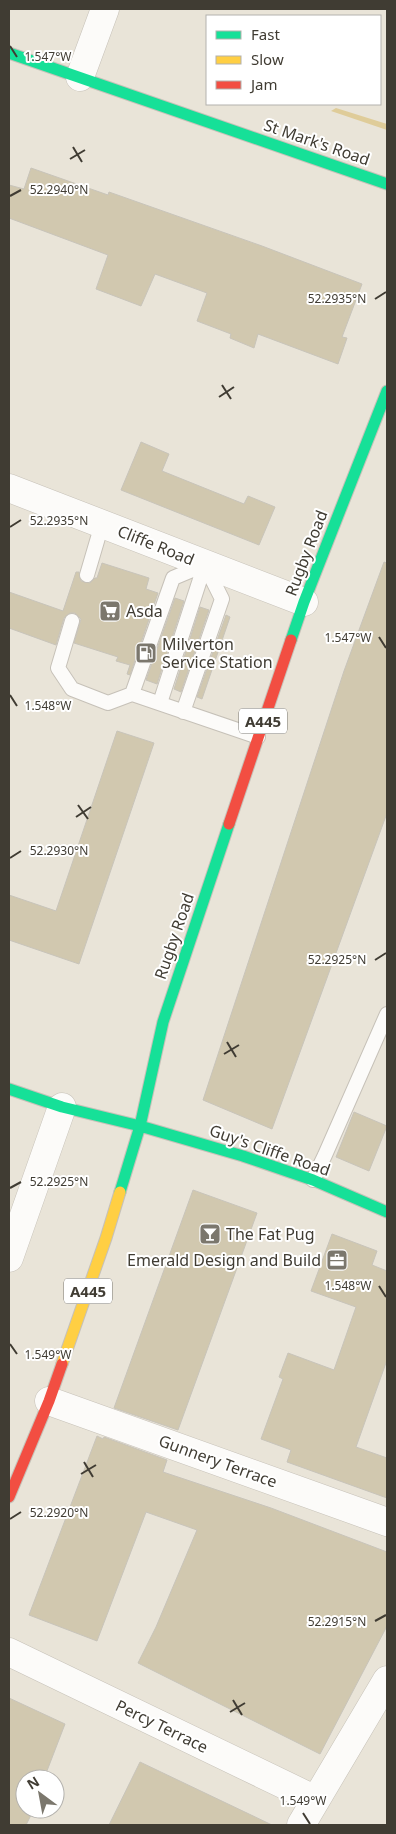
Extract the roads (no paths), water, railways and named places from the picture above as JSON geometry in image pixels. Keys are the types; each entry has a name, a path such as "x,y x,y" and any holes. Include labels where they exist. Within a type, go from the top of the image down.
{"main road":[{"name":"St Mark's Road","path":"9,53 387,184"},
{"name":"Rugby Road","path":"9,1497 49,1401 106,1238 140,1126 163,1022 304,602 387,391"},
{"name":"Guy's Cliffe Road","path":"9,1089 62,1106 244,1156 313,1180 387,1212"}],"street":[{"path":"80,77 105,9"},
{"name":"Cliffe Road","path":"9,488 304,602"},
{"path":"9,1258 62,1106"},
{"name":"Gunnery Terrace","path":"49,1401 387,1522"},
{"name":"Percy Terrace","path":"9,1652 316,1800"},
{"path":"302,1825 387,1680"}],"lane":[{"path":"87,575 102,524"},
{"path":"132,694 173,578 205,564"},
{"path":"160,703 205,564"},
{"path":"183,712 222,599 205,564"},
{"path":"72,621 58,668 72,689 108,703 132,694 258,737"},
{"path":"313,1180 387,1014"}],"place":[{"name":"Asda","path":"110,611"},
{"name":"Milverton Service Station","path":"146,653"},
{"name":"The Fat Pug","path":"210,1234"},
{"name":"Emerald Design and Build","path":"337,1260"}]}
